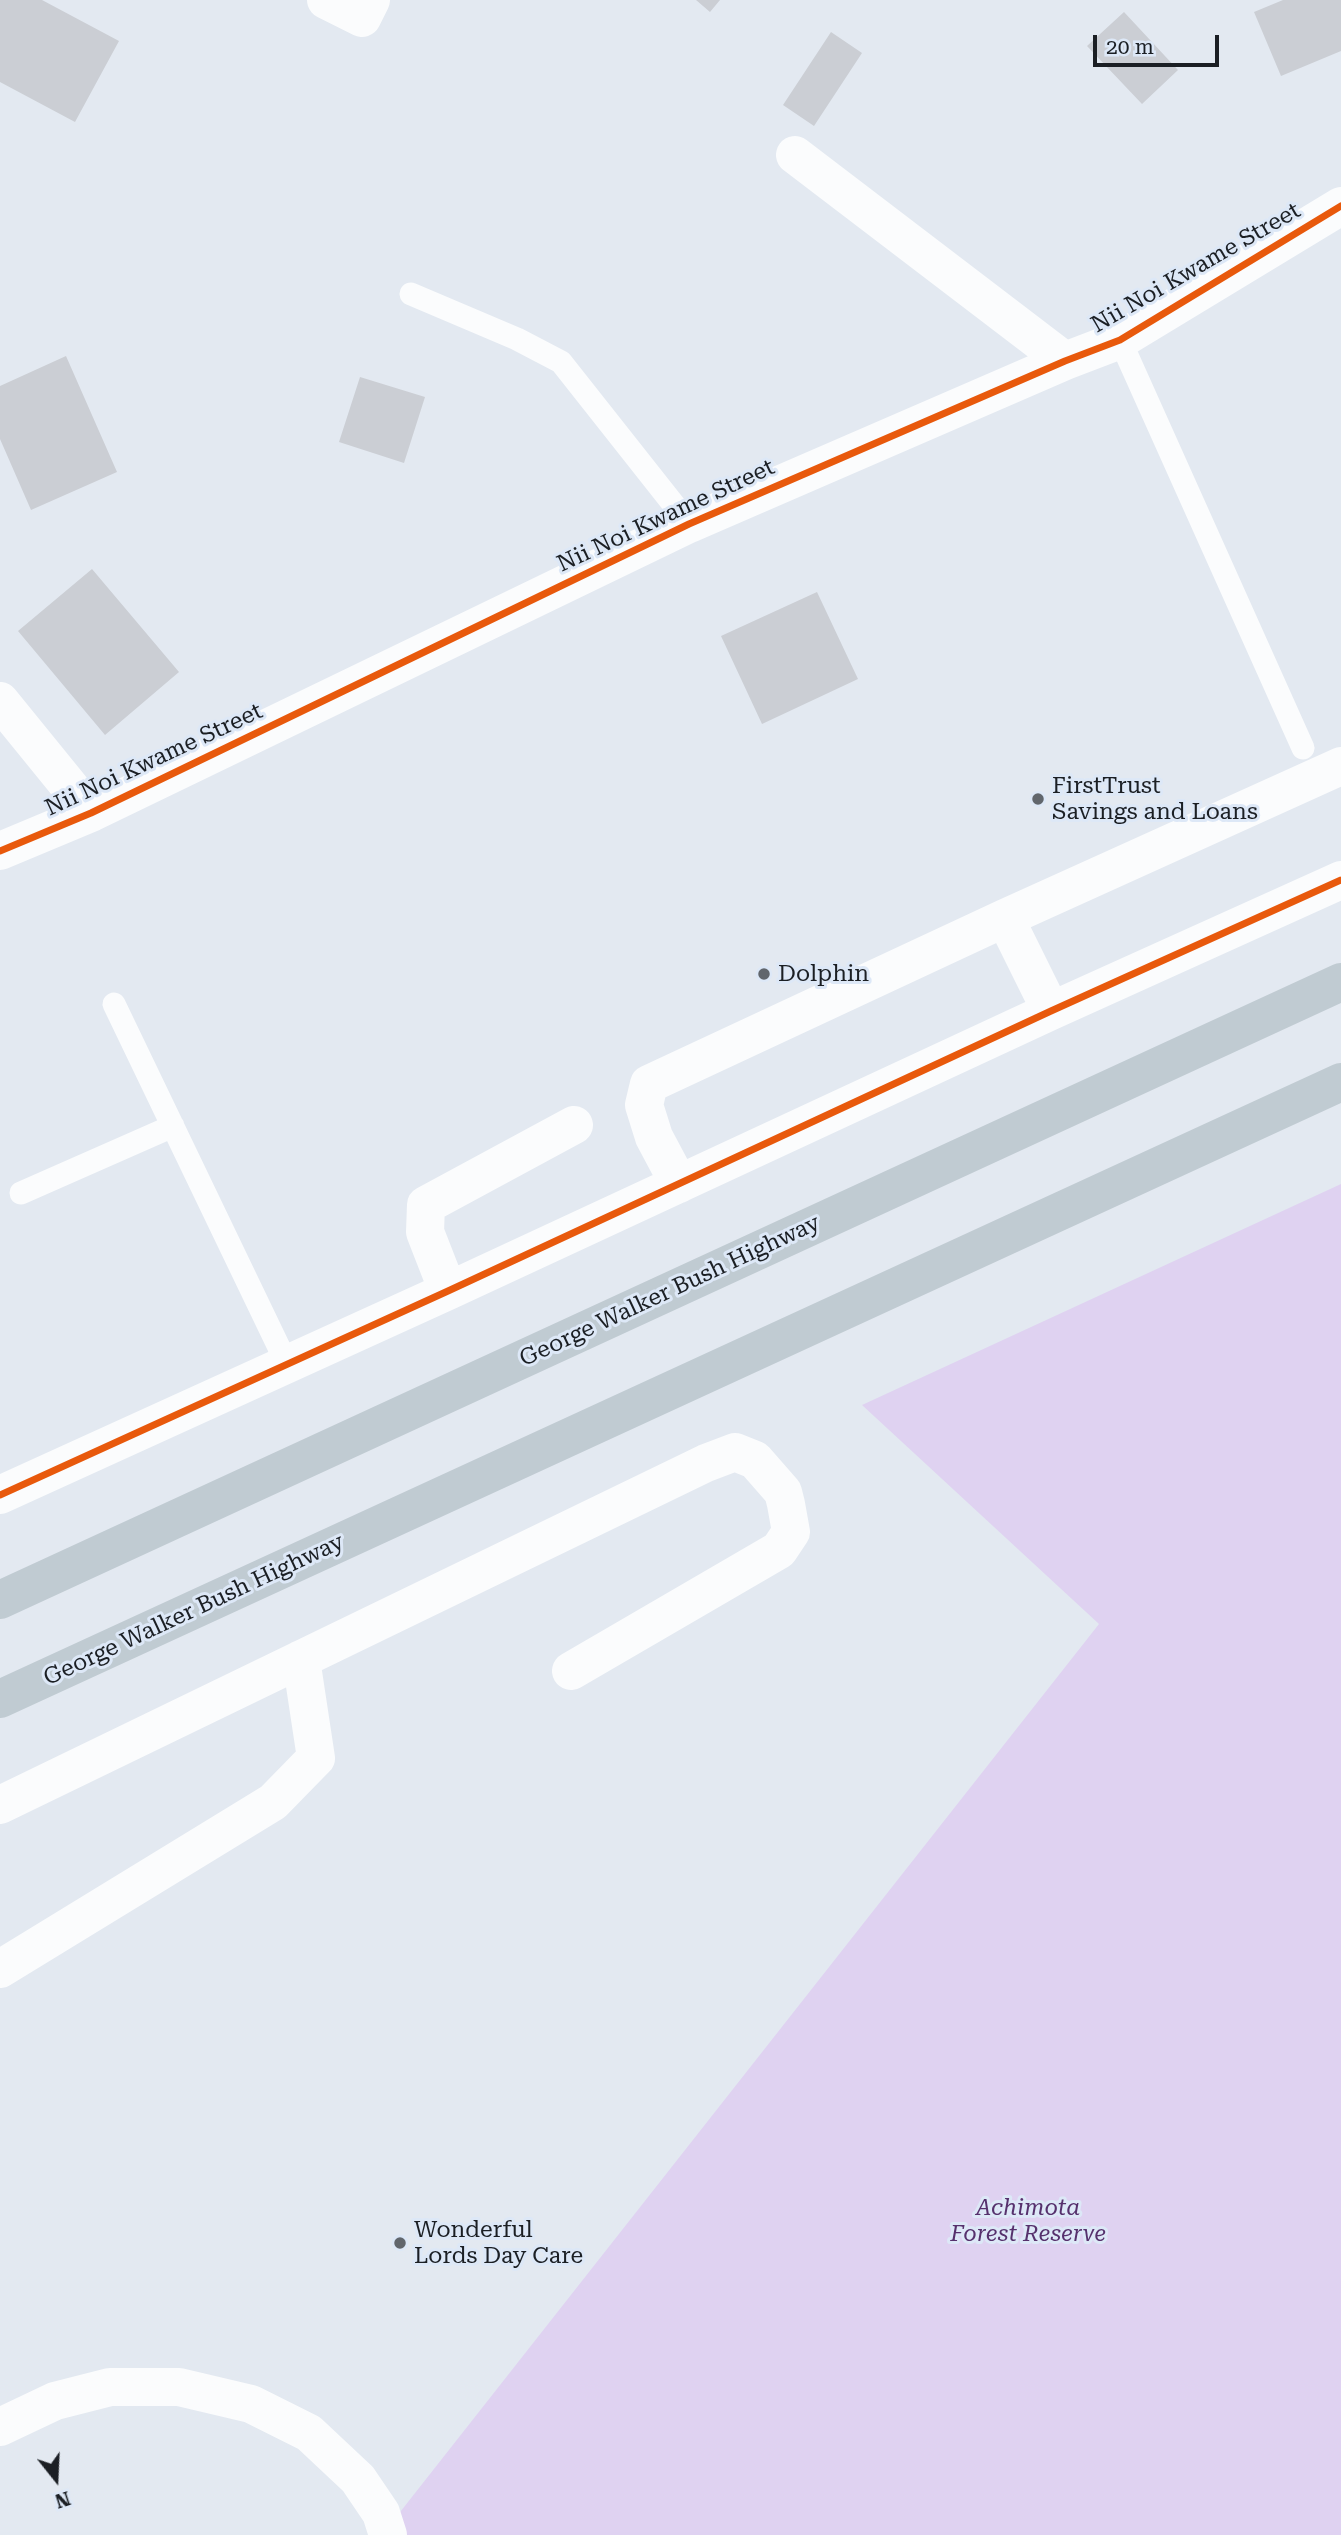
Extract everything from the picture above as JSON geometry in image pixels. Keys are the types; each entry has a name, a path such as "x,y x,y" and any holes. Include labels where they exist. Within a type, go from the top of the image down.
{"highway":[{"name":"George Walker Bush Highway","path":"0,1600 1341,982"},
{"name":"George Walker Bush Highway","path":"0,1699 1341,1082"}],"street":[{"path":"326,0 362,19 370,0"},
{"path":"795,155 1065,361"},
{"name":"Nii Noi Kwame Street","path":"0,851 91,813 689,524 1065,361 1120,340 1341,206"},
{"path":"0,701 91,813"},
{"path":"679,1184 654,1137 644,1105 649,1084 1341,765"},
{"path":"0,1495 448,1292 1051,1010 1341,880"},
{"path":"1005,918 1051,1010"},
{"path":"448,1292 425,1232 426,1205 574,1125"},
{"path":"0,1805 706,1463 735,1452 755,1460 783,1492 791,1532 779,1550 571,1671"},
{"path":"0,1969 273,1802 316,1758 300,1660"},
{"path":"0,2427 55,2401 110,2387 179,2387 251,2404 309,2432 358,2479 381,2513 388,2535"}],"lane":[{"path":"411,294 517,339 561,362 689,524"},
{"path":"1120,340 1303,748"},
{"path":"114,1004 288,1364"},
{"path":"21,1193 173,1126"}],"green space":[{"name":"Achimota Forest Reserve","path":"1341,1184 1341,2535 382,2535 1099,1624 862,1405"}],"building":[{"path":"0,0 42,0 119,41 75,122 0,82"},
{"path":"696,0 720,0 710,12"},
{"path":"1283,0 1341,0 1341,51 1281,76 1254,12"},
{"path":"1124,12 1178,70 1142,104 1087,46"},
{"path":"831,32 862,53 814,126 783,105"},
{"path":"66,356 117,472 31,510 0,439 0,386"},
{"path":"360,377 425,397 404,463 339,442"},
{"path":"92,569 179,672 105,735 18,631"},
{"path":"817,592 858,679 762,724 721,636"}],"cycle path":[{"path":"0,851 91,813 689,524 1065,361 1120,340 1341,206"},
{"path":"0,1495 1341,880"}],"place":[{"name":"FirstTrust Savings and Loans","path":"1038,799"},
{"name":"Dolphin","path":"764,974"},
{"name":"Wonderful Lords Day Care","path":"400,2243"}]}
